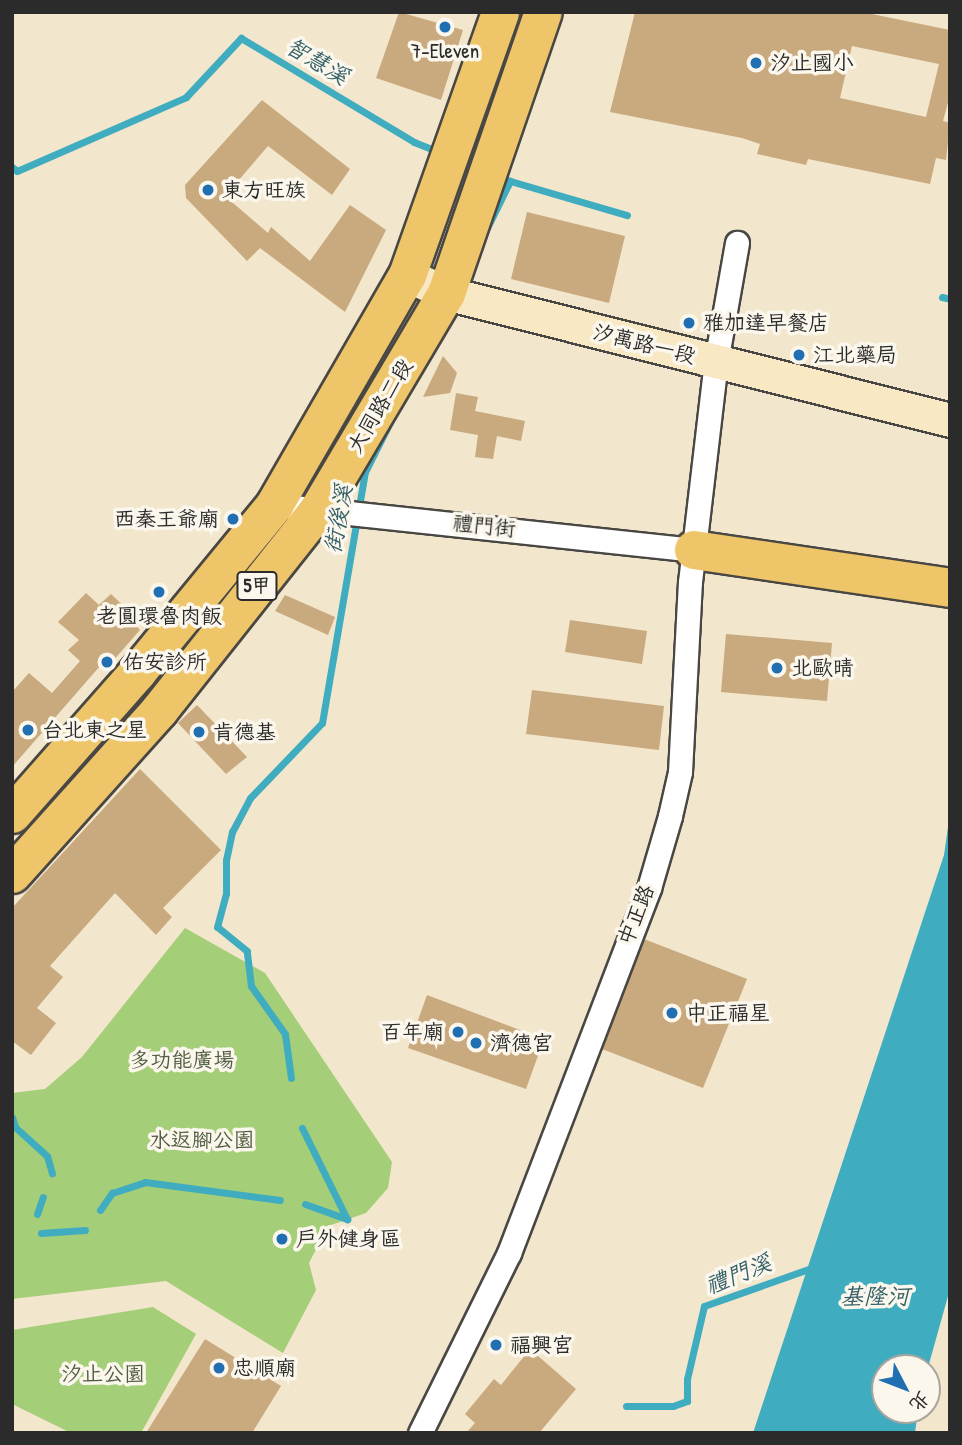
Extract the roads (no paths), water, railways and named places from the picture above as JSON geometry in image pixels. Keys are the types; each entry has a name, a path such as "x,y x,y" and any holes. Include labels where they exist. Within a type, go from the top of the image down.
{"highway":[{"path":"694,550 950,588"}],"main road":[{"name":"大同路二段","path":"12,814 137,672 274,505 407,275 499,12"},
{"name":"大同路二段","path":"19,854 344,513 455,295 459,256 542,16"}],"street":[{"path":"499,12 542,16"},
{"name":"中正路","path":"420,1433 509,1253 649,888 680,772 694,550 716,362 737,243"},
{"name":"汐萬路一段","path":"407,275 455,295 950,420"},
{"name":"禮門街","path":"274,505 694,550"}],"water":[{"name":"基隆河","path":"950,813 950,1289 932,1354 871,1354 871,1424 916,1424 915,1433 753,1433 944,855"}],"waterway":[{"name":"智慧溪","path":"12,167 17,171 186,97 241,38 414,142 441,153"},
{"name":"智慧溪","path":"507,180 627,215"},
{"name":"街後溪","path":"486,230 510,181"},
{"name":"智慧溪","path":"942,297 950,299"},
{"name":"街後溪","path":"291,1078 285,1034 251,986 247,951 217,927 226,893 226,860 232,832 250,798 322,723 365,472 390,422"},
{"name":"禮門溪","path":"12,1117 15,1127 47,1156 52,1173"},
{"path":"302,1128 347,1219"},
{"name":"禮門溪","path":"100,1210 112,1193 145,1182 280,1200"},
{"name":"禮門溪","path":"37,1214 43,1197"},
{"name":"禮門溪","path":"305,1204 347,1219"},
{"name":"禮門溪","path":"41,1233 85,1230"},
{"name":"禮門溪","path":"626,1406 673,1406 687,1401 687,1379 704,1306 817,1266"}],"place":[{"name":"7-Eleven","path":"445,27"},
{"name":"汐止國小","path":"756,63"},
{"name":"東方旺族","path":"208,190"},
{"name":"雅加達早餐店","path":"689,323"},
{"name":"江北藥局","path":"799,355"},
{"name":"西秦王爺廟","path":"233,519"},
{"name":"老圓環魯肉飯","path":"159,592"},
{"name":"佑安診所","path":"107,662"},
{"name":"北歐晴","path":"777,668"},
{"name":"台北東之星","path":"28,730"},
{"name":"肯德基","path":"199,732"},
{"name":"中正福星","path":"672,1013"},
{"name":"百年廟","path":"458,1032"},
{"name":"濟德宮","path":"476,1043"},
{"name":"戶外健身區","path":"282,1239"},
{"name":"福興宮","path":"496,1345"},
{"name":"忠順廟","path":"219,1368"}],"park label":[{"name":"多功能廣場","path":"182,1060"},
{"name":"水返腳公園","path":"202,1140"},
{"name":"汐止公園","path":"103,1374"}]}
